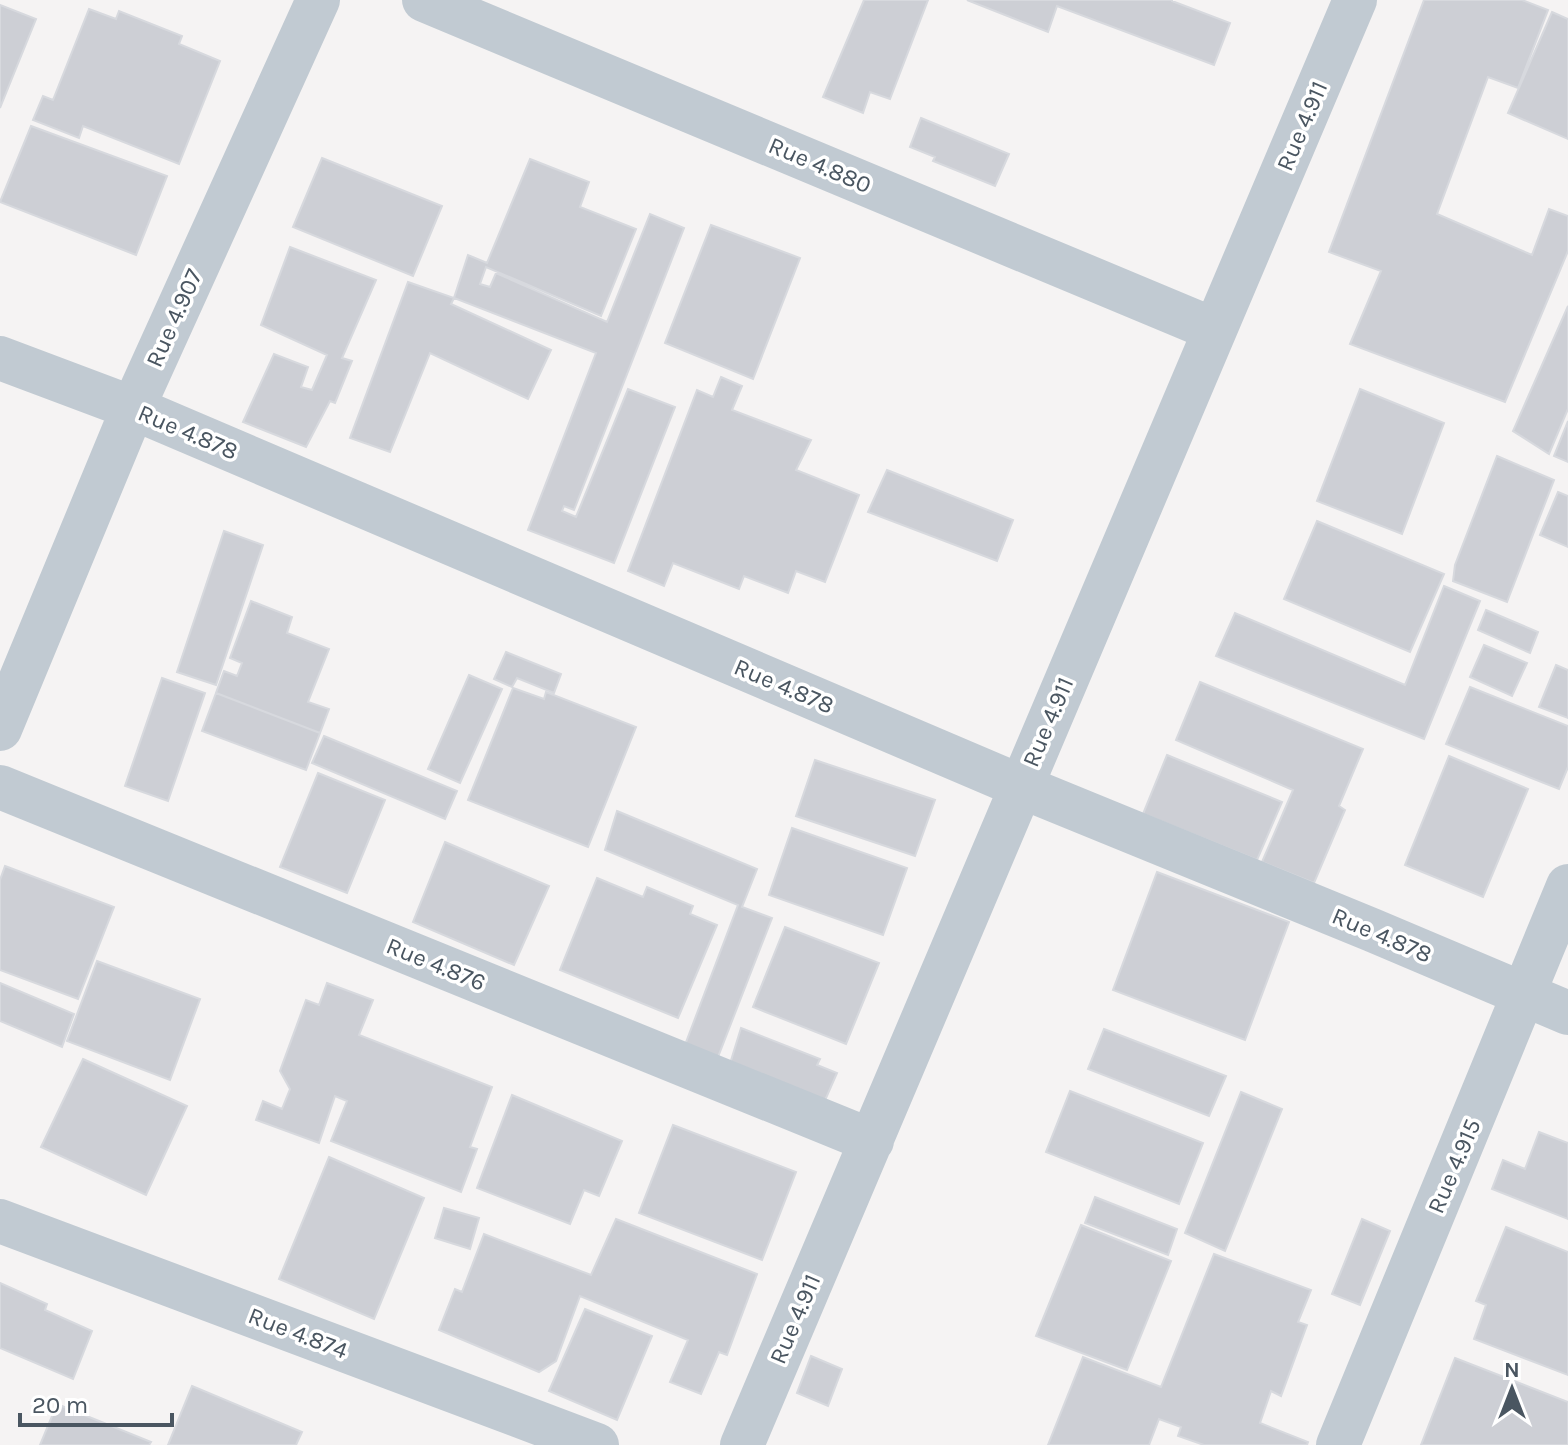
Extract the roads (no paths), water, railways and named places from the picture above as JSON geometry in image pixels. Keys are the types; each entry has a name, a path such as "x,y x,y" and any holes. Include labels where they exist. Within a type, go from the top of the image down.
{"street":[{"name":"Rue 4.907","path":"0,729 133,408 318,0"},
{"name":"Rue 4.880","path":"424,0 1215,330"},
{"name":"Rue 4.911","path":"742,1445 1355,0"},
{"name":"Rue 4.878","path":"0,358 133,408 1020,786 1568,1013"},
{"name":"Rue 4.876","path":"0,787 872,1141"},
{"name":"Rue 4.915","path":"1338,1445 1568,886"},
{"name":"Rue 4.874","path":"0,1221 597,1445"}]}
